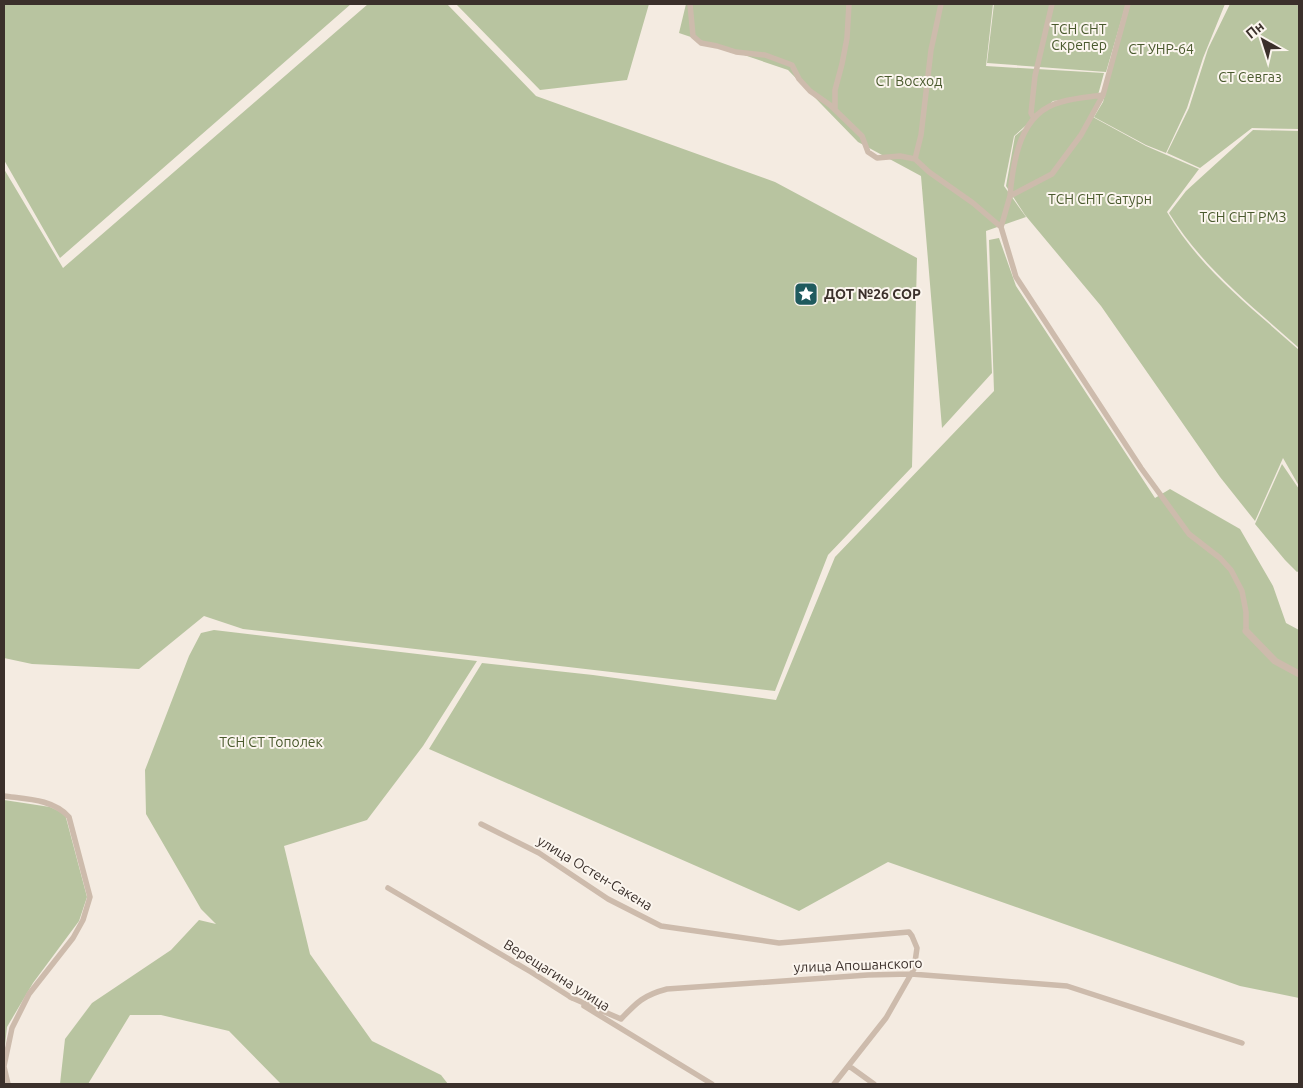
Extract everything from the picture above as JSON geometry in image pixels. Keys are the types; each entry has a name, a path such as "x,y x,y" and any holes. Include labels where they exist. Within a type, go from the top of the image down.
{"street":[{"path":"690,4 693,36 701,43 736,52 765,55 792,65 810,91 835,109 862,136 868,152 877,158 900,156 915,159 929,172 973,203 1001,227 1016,277 1141,468 1189,534 1220,558 1231,570 1242,591 1246,612 1246,631 1275,661 1299,674"},
{"path":"835,109 835,90 847,38 850,4"},
{"path":"915,159 921,136 931,50 940,4"},
{"path":"1034,118 1031,113 1035,76 1052,4"},
{"path":"1010,196 1052,174 1081,135 1103,95 1128,4"},
{"path":"1001,227 1010,196 1012,172 1019,144 1034,118 1052,105 1103,95"},
{"path":"4,796 54,805 63,810 69,817 90,897 83,920 73,938 29,994 12,1028 4,1067 8,1084"},
{"name":"улица Остен-Сакена","path":"481,824 539,853 608,899 660,926 779,943 909,932 917,948 914,969 911,974"},
{"name":"Верещагина улица","path":"388,888 531,972 712,1084"},
{"path":"834,1084 886,1018 911,974"},
{"name":"улица Апошанского","path":"570,996 621,1019 634,1005 649,994 667,989 868,975 911,974 1068,986 1242,1043"},
{"path":"849,1066 874,1084"}],"green space":[{"path":"4,4 351,4 60,258 4,160"},
{"path":"368,4 447,4 536,96 775,182 917,258 912,467 828,555 775,691 243,629 204,616 139,669 32,664 4,658 4,169 63,268"},
{"path":"456,4 649,4 627,80 540,90"},
{"name":"СТ Восход","path":"686,4 993,4 986,66 1104,73 1098,95 1053,101 1014,136 1004,186 1026,217 986,231 992,373 942,428 921,176 858,142 788,70 679,33"},
{"name":"ТСН СНТ Скрепер","path":"994,4 1126,4 1106,72 987,63"},
{"name":"СТ УНР-64","path":"1130,4 1225,4 1203,58 1187,108 1166,153 1146,145 1094,117 1103,102"},
{"name":"СТ Севгаз","path":"1230,4 1299,4 1299,129 1252,128 1200,168 1167,153 1189,108 1208,49"},
{"name":"ТСН СНТ Сатурн","path":"1100,97 1091,116 1146,146 1199,169 1167,212 1180,232 1210,269 1245,303 1299,350 1299,486 1283,458 1255,521 1220,477 1101,306 1025,215 1006,186 1015,136 1053,103"},
{"name":"ТСН СНТ РМЗ","path":"1253,130 1299,131 1299,348 1212,268 1182,233 1169,213 1186,191"},
{"path":"999,238 1016,286 1155,498 1170,489 1240,529 1273,586 1286,623 1299,630 1299,998 1240,986 888,862 799,911 429,749 482,663 593,675 776,700 835,557 994,391 989,240"},
{"path":"1282,464 1299,489 1299,571 1297,572 1255,524"},
{"name":"ТСН СТ Тополек","path":"214,630 477,661 423,746 367,820 284,846 310,954 372,1041 441,1075 448,1084 281,1084 229,1031 161,1015 130,1015 88,1084 60,1084 65,1039 92,1003 171,950 199,920 216,924 201,909 146,814 145,770 189,656 201,633"},
{"path":"4,800 50,807 65,814 87,897 79,921 33,983 7,1027 4,1055"}],"place":[{"name":"ДОТ №26 СОР","path":"806,294"}]}
